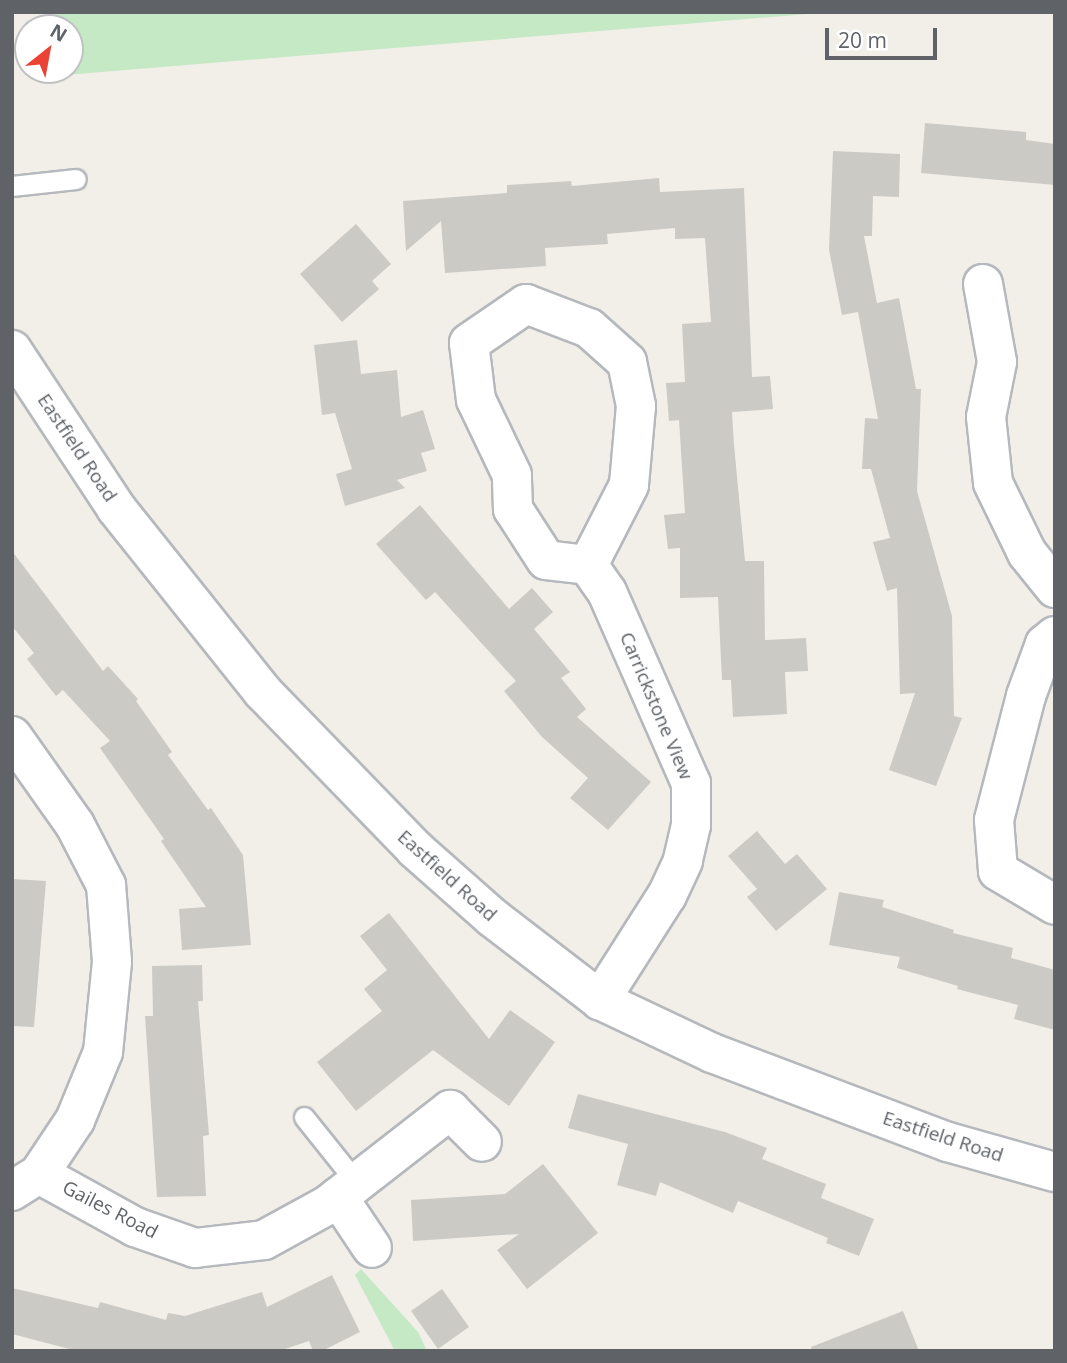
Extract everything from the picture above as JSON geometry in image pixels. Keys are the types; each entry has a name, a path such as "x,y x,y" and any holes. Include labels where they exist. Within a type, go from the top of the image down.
{"street":[{"path":"983,284 997,362 986,417 993,483 1027,553 1055,588"},
{"path":"526,304 589,328 627,362 636,406 629,485 588,565 546,560 513,509 512,475 476,400 469,343 526,304"},
{"name":"Eastfield Road","path":"12,350 116,508 262,691 415,849 493,918 600,1000 712,1053 948,1142 1055,1172"},
{"name":"Carrickstone View","path":"588,565 607,592 691,783 691,825 683,861 667,895 600,1000"},
{"path":"1055,636 1045,644 1026,696 994,820 998,871 1055,905"},
{"path":"12,736 75,825 106,885 112,962 103,1052 75,1121 26,1182"},
{"name":"Gailes Road","path":"26,1182 135,1227 195,1248 264,1240 347,1190 450,1110 482,1142"},
{"path":"347,1190 372,1248"}],"lane":[{"path":"12,186 76,179"},
{"path":"304,1116 347,1190"}],"green space":[{"path":"831,12 84,73 84,14 50,14"},
{"path":"361,1269 418,1332 427,1351 395,1351 355,1275"}],"building":[{"path":"925,123 1026,132 1026,140 1055,144 1055,185 921,173"},
{"path":"833,151 900,154 899,197 873,196 872,236 864,236 877,303 899,298 916,389 921,389 917,491 952,616 954,716 962,718 936,786 889,770 915,693 900,694 897,588 887,591 873,542 890,538 871,469 862,469 865,418 878,419 858,312 842,315 829,250"},
{"path":"659,178 660,192 744,188 752,377 770,376 773,409 732,412 734,445 745,561 764,561 765,640 806,638 808,671 785,672 787,714 733,717 731,680 722,680 718,597 680,598 680,548 668,549 664,515 685,513 679,420 669,421 666,383 685,382 682,324 711,322 705,238 675,239 675,228 607,234 608,244 545,248 546,266 445,273 441,221 406,251 403,201 507,193 507,185 571,181 572,186"},
{"path":"356,224 391,264 372,281 379,289 342,322 300,274"},
{"path":"357,340 361,374 397,370 401,417 423,410 435,449 421,453 427,471 397,480 405,488 345,506 336,474 352,469 335,413 322,415 314,345"},
{"path":"420,505 509,609 532,588 553,612 534,629 570,672 561,678 586,709 577,717 651,782 608,830 570,798 588,778 542,737 504,691 516,681 435,592 426,600 376,544"},
{"path":"12,551 103,671 108,666 138,699 136,701 172,752 168,755 208,810 211,808 243,855 251,945 182,950 179,909 206,907 161,841 164,839 100,748 110,741 63,690 56,696 27,659 34,653 12,626"},
{"path":"757,831 785,864 797,854 827,889 776,931 747,897 757,889 728,856"},
{"path":"12,879 46,881 34,1027 12,1026"},
{"path":"839,892 884,900 882,907 954,930 953,933 1013,948 1011,958 1055,970 1055,1030 1014,1019 1018,1005 957,989 958,986 897,968 900,957 829,945"},
{"path":"389,913 489,1039 510,1010 555,1042 509,1106 433,1050 356,1111 317,1062 382,1011 364,989 387,970 360,936"},
{"path":"202,965 203,1001 198,1001 209,1135 203,1136 206,1196 157,1197 145,1016 153,1016 152,966"},
{"path":"578,1094 725,1132 767,1148 762,1159 826,1184 821,1198 874,1219 859,1256 826,1243 828,1238 738,1201 733,1213 660,1182 656,1196 617,1185 628,1144 568,1128"},
{"path":"543,1164 598,1233 527,1289 497,1250 519,1234 413,1241 411,1200 505,1194"},
{"path":"332,1275 360,1332 322,1351 313,1351 309,1341 279,1351 77,1351 12,1334 12,1288 98,1308 100,1302 166,1320 168,1313 185,1316 262,1292 267,1307"},
{"path":"442,1289 469,1327 438,1349 411,1311"},
{"path":"903,1311 919,1351 812,1351 811,1347"}]}
